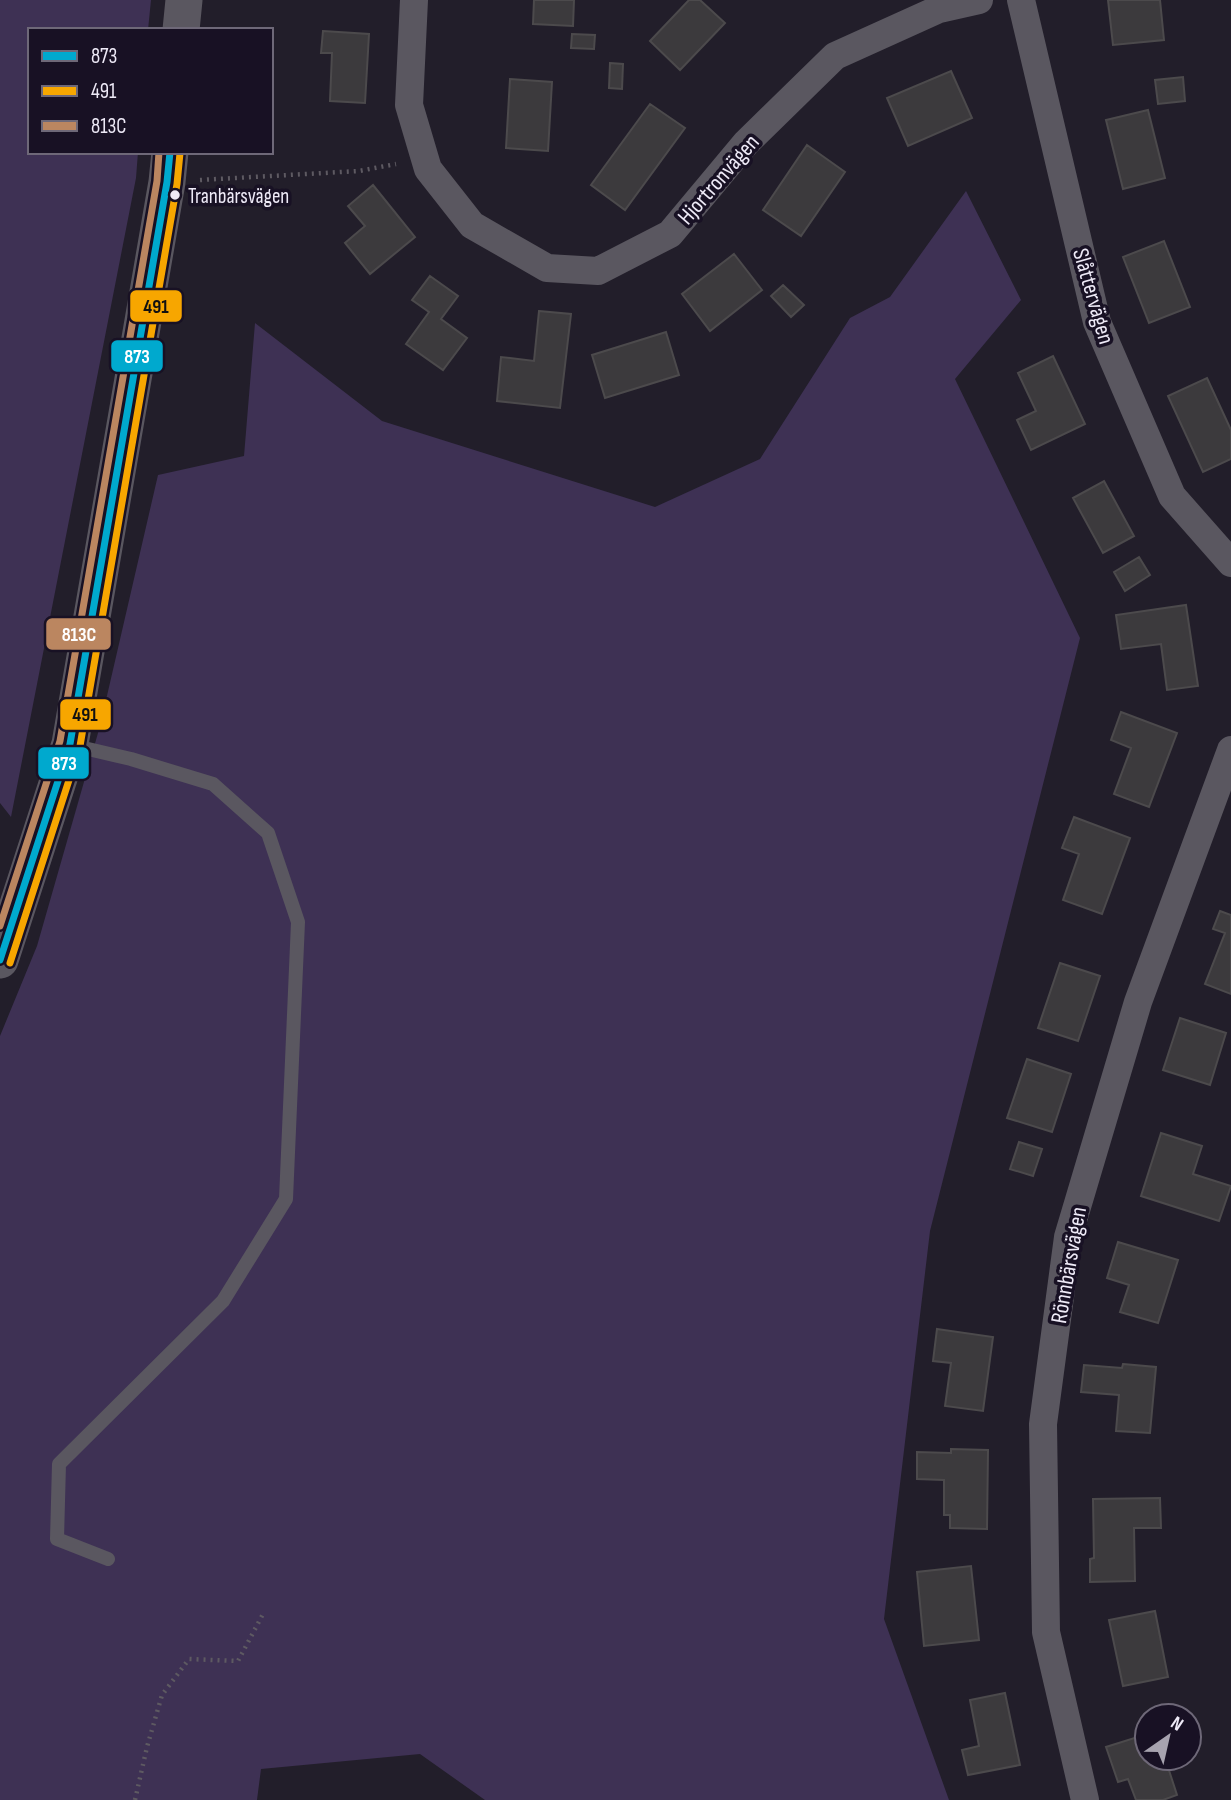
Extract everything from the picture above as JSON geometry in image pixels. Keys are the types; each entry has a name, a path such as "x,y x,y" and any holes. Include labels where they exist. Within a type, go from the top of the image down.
{"street":[{"path":"181,28 184,0"},
{"name":"Hjortronvägen","path":"414,0 409,105 428,169 472,225 547,268 597,271 670,233 746,143 835,56 939,9 979,0"},
{"name":"Slåttervägen","path":"1021,0 1097,322 1172,496 1231,563"},
{"path":"0,960 70,744 169,167"},
{"name":"Rönnbärsvägen","path":"1085,1800 1046,1632 1043,1424 1068,1237 1138,1002 1231,750"}],"lane":[{"path":"70,744 213,784 268,833 298,922 286,1199 223,1301 58,1464 57,1539 108,1559"}],"path":[{"path":"169,167 359,171 394,165 422,150"},
{"path":"135,1800 162,1695 189,1660 238,1661 263,1614"}],"shaded area":[{"path":"0,0 151,0 148,28 28,28 28,154 138,154 136,178 11,817 0,803"},
{"path":"966,191 1021,300 955,379 1080,638 930,1231 884,1619 949,1800 485,1800 420,1754 261,1769 257,1800 0,1800 0,1036 37,946 100,726 158,475 244,456 255,323 382,421 655,507 760,459 850,318 890,297"}],"building":[{"path":"534,0 574,0 573,26 533,24"},
{"path":"689,0 700,0 725,23 680,70 650,41"},
{"path":"1108,0 1160,0 1164,40 1113,45"},
{"path":"323,31 369,34 365,103 330,101 332,53 321,53"},
{"path":"572,34 595,35 594,49 571,48"},
{"path":"610,63 623,64 622,89 609,88"},
{"path":"951,71 972,118 908,146 887,98"},
{"path":"1183,77 1185,101 1158,104 1155,80"},
{"path":"510,79 552,82 548,151 506,148"},
{"path":"650,104 685,128 625,210 591,185"},
{"path":"1148,110 1165,178 1123,189 1106,120"},
{"path":"807,145 845,172 801,236 763,210"},
{"path":"373,185 415,237 370,274 345,243 365,226 348,206"},
{"path":"1164,241 1190,307 1149,323 1123,257"},
{"path":"734,254 762,290 710,331 682,294"},
{"path":"430,276 458,296 441,319 467,338 443,370 406,344 429,312 412,300"},
{"path":"783,285 804,305 791,317 771,296"},
{"path":"539,311 571,314 560,408 497,401 501,357 534,361"},
{"path":"666,332 679,375 605,398 592,355"},
{"path":"1053,356 1085,424 1031,450 1017,420 1036,411 1018,373"},
{"path":"1207,378 1231,430 1231,459 1203,472 1168,396"},
{"path":"1104,481 1134,536 1103,553 1073,498"},
{"path":"1139,557 1150,575 1125,591 1114,572"},
{"path":"1186,605 1198,686 1167,690 1161,644 1121,649 1116,615"},
{"path":"1121,712 1177,733 1149,807 1114,794 1131,748 1111,740"},
{"path":"1074,817 1130,838 1102,914 1063,900 1079,854 1062,848"},
{"path":"1220,911 1231,915 1231,994 1205,984 1225,933 1213,929"},
{"path":"1060,963 1100,976 1078,1041 1038,1028"},
{"path":"1180,1018 1226,1033 1210,1085 1163,1070"},
{"path":"1027,1059 1071,1074 1052,1132 1007,1118"},
{"path":"1161,1133 1202,1146 1193,1174 1231,1186 1219,1221 1141,1196"},
{"path":"1019,1142 1042,1149 1033,1176 1010,1169"},
{"path":"1118,1242 1178,1260 1158,1323 1120,1312 1129,1285 1107,1278"},
{"path":"937,1329 993,1337 983,1411 945,1406 951,1363 933,1361"},
{"path":"1123,1364 1156,1367 1150,1433 1116,1431 1119,1395 1081,1392 1084,1365 1122,1368"},
{"path":"951,1449 988,1450 987,1529 950,1528 950,1515 944,1515 944,1480 917,1479 917,1452 951,1453"},
{"path":"1160,1498 1161,1528 1134,1528 1135,1581 1090,1582 1090,1559 1094,1558 1093,1499"},
{"path":"971,1566 979,1640 924,1646 917,1572"},
{"path":"1155,1611 1168,1677 1123,1686 1109,1620"},
{"path":"1005,1693 1020,1765 968,1775 962,1750 979,1746 970,1700"},
{"path":"1133,1738 1133,1772 1170,1772 1177,1795 1163,1800 1136,1800 1128,1779 1118,1782 1106,1747"}],"transit line":[{"name":"813C","path":"0,926 60,741 157,181 159,154"},
{"name":"873","path":"0,960 70,744 170,154"},
{"name":"491","path":"10,963 80,746 177,184 180,154"}],"place":[{"name":"Tranbärsvägen","path":"175,195"}]}
